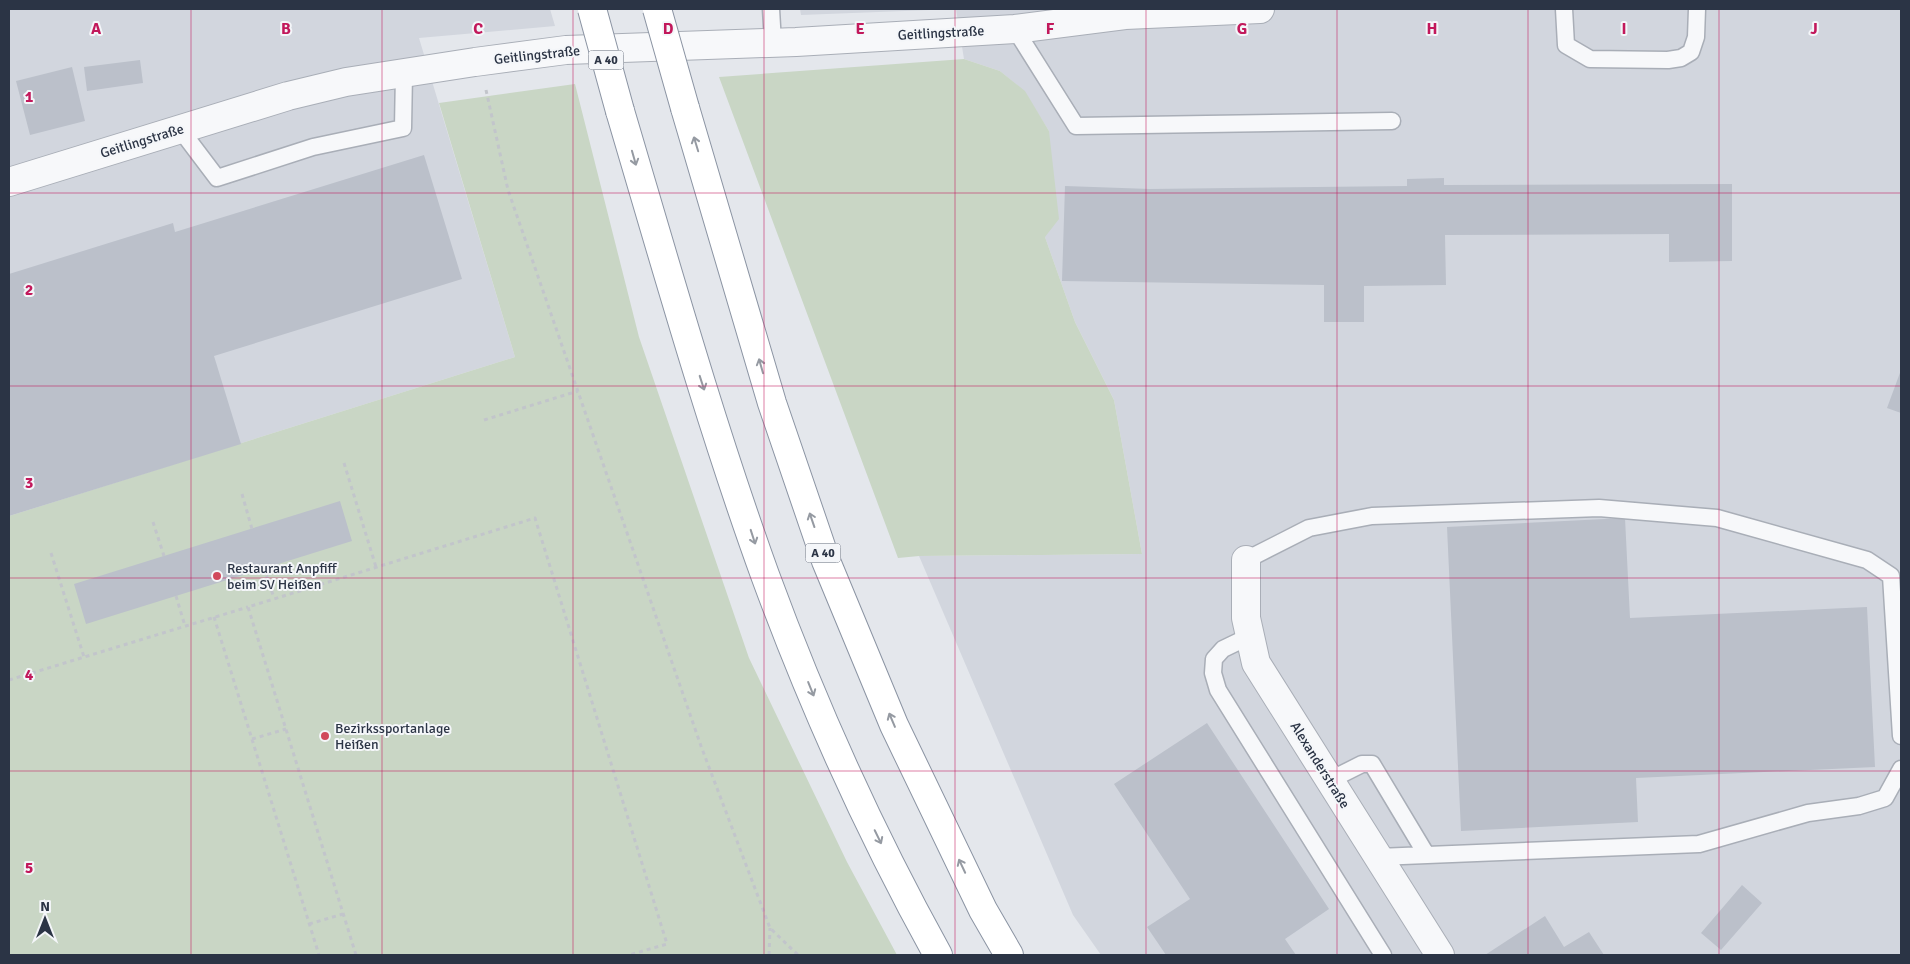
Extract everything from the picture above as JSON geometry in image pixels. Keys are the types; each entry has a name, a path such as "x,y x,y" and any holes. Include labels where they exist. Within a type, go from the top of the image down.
{"highway":[{"name":"A 40","path":"592,9 687,337 766,576 838,753 913,911 938,955"},
{"name":"A 40","path":"657,9 772,403 826,561 894,725 983,910 1009,955"}],"street":[{"name":"Geitlingstraße","path":"9,182 288,96 346,82 475,62 566,50 773,43 1015,29 1125,14 1260,9"},
{"name":"Alexanderstraße","path":"1246,560 1246,618 1256,663 1440,955"}],"lane":[{"path":"771,9 773,43"},
{"path":"1564,9 1566,45 1576,52 1590,59 1642,61 1681,58 1691,52 1696,37 1698,9"},
{"path":"1015,29 1076,126 1392,121"},
{"path":"180,129 217,178 313,147 403,128 404,73"},
{"path":"1246,560 1309,528 1372,516 1599,508 1717,518 1867,560 1891,576 1901,736"},
{"path":"1250,636 1223,649 1214,659 1213,673 1218,690 1382,955"},
{"path":"1330,780 1362,764 1372,764 1426,854"},
{"path":"1378,857 1699,844 1808,813 1859,806 1885,798 1901,769"}],"path":[{"path":"475,62 489,97 508,190 701,746 770,928 769,955"},
{"path":"484,420 578,390"},
{"path":"344,463 376,567"},
{"path":"242,494 252,529"},
{"path":"9,680 535,518 667,944 630,955"},
{"path":"153,522 164,556"},
{"path":"52,553 84,657"},
{"path":"264,568 274,598"},
{"path":"176,596 185,626"},
{"path":"248,607 356,955"},
{"path":"214,617 319,955"},
{"path":"252,739 286,729"},
{"path":"309,924 343,914"},
{"path":"770,928 798,955"}],"shaded area":[{"path":"9,9 550,9 555,26 419,38 515,357 9,516"},
{"path":"800,9 956,9 801,15"},
{"path":"956,9 1901,9 1901,955 1101,955 1073,915 919,556 1142,554 1114,400 1075,322 1045,237 1049,131 1024,91 1000,71 964,59"}],"green space":[{"path":"964,59 1000,71 1025,91 1049,131 1059,219 1045,237 1075,322 1114,400 1142,554 919,556 898,558 719,77"},
{"name":"Bezirkssportanlage Heißen","path":"575,84 639,337 749,658 847,862 897,955 9,955 9,516 515,357 439,103"}],"building":[{"path":"140,60 143,83 87,91 84,67"},
{"path":"72,67 85,121 30,135 16,81"},
{"path":"424,155 462,279 214,356 241,444 9,516 9,274 173,223 175,232"},
{"path":"1444,178 1444,185 1732,184 1732,261 1669,262 1669,234 1445,235 1446,285 1364,286 1364,322 1324,322 1324,285 1062,281 1065,186 1150,189 1407,186 1407,179"},
{"path":"1901,370 1901,413 1887,408"},
{"path":"340,501 352,541 86,624 74,584"},
{"path":"1625,518 1630,618 1867,607 1875,767 1636,778 1638,822 1461,831 1447,527"},
{"path":"1207,723 1329,909 1285,939 1296,955 1166,955 1147,927 1190,899 1114,784"},
{"path":"1742,885 1762,903 1721,950 1701,933"},
{"path":"1545,916 1564,947 1589,932 1604,955 1485,955"}],"place":[{"name":"Restaurant Anpfiff beim SV Heißen","path":"217,576"},
{"name":"Bezirkssportanlage Heißen","path":"325,736"}]}
